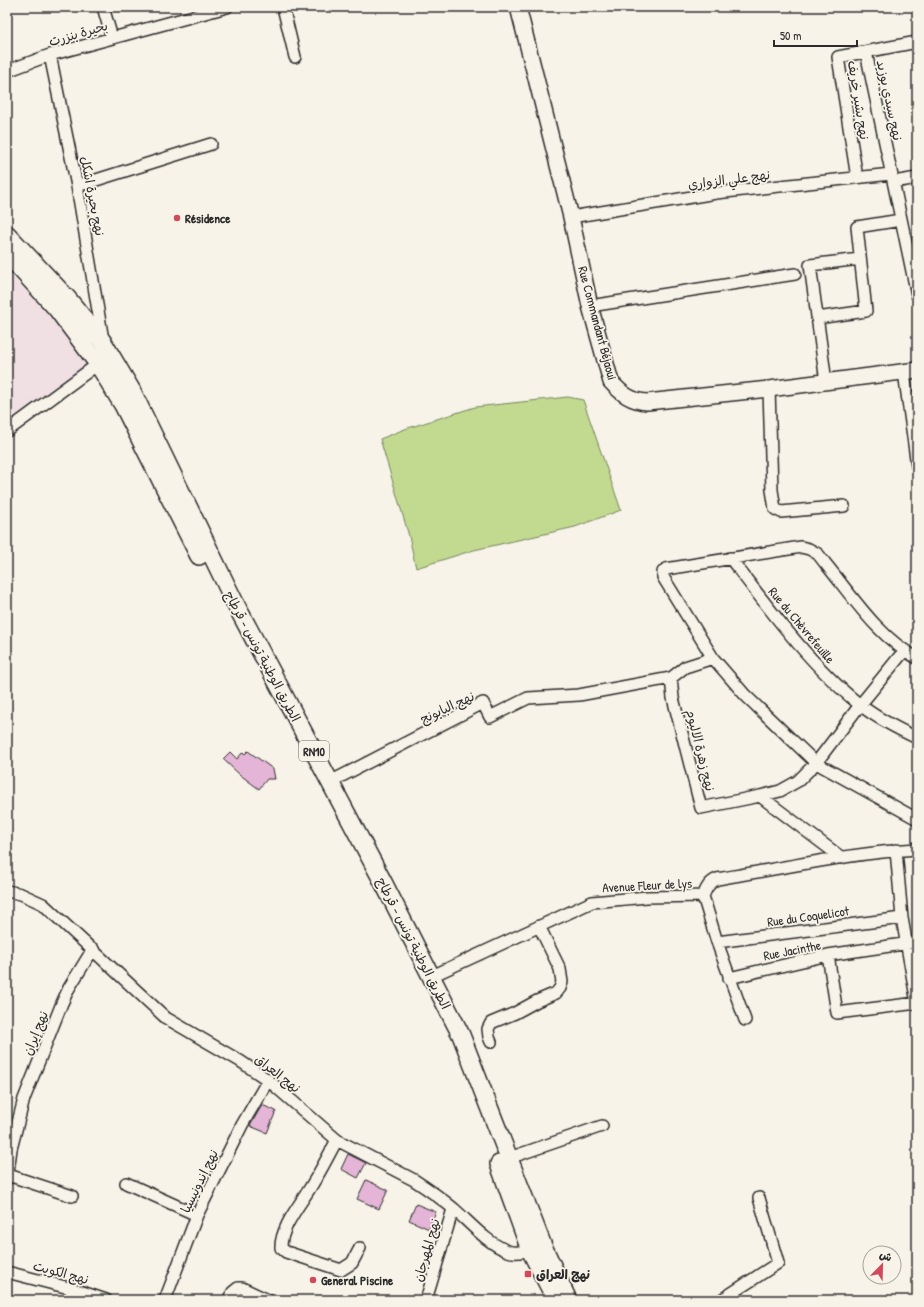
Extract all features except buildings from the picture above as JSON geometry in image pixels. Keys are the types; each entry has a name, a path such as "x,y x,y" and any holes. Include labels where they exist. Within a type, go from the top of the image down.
{"main road":[{"name":"الطريق الوطنية تونس - قرطاج","path":"7,234 68,299 103,342 132,391 236,605 432,976 461,1035 509,1158 536,1248 568,1300"},
{"name":"الطريق الوطنية تونس - قرطاج","path":"7,254 57,309 98,364 123,405 226,610 320,786 450,1039 499,1163 536,1248 556,1300"}],"street":[{"path":"103,7 112,38"},
{"path":"283,7 295,58"},
{"name":"Rue Commandant Béjaoui","path":"518,7 571,217 590,306 611,382 620,391 629,398 638,402 647,402 769,389 910,371"},
{"name":"بحيرة بنزرت","path":"7,71 50,55 220,8"},
{"name":"نهج بشير خريف","path":"857,178 838,56 917,42"},
{"name":"نهج سيدي بوزيد","path":"866,52 917,295"},
{"name":"نهج بحيرة اشكل","path":"50,55 77,186 103,342"},
{"path":"77,186 211,144"},
{"name":"نهج علي الزواري","path":"571,217 716,193 857,178 917,178"},
{"path":"817,318 866,311 857,227 901,220"},
{"path":"826,382 810,265 860,259"},
{"path":"590,306 795,274"},
{"path":"7,431 98,364 103,342"},
{"path":"910,371 917,466"},
{"path":"769,389 772,490 775,509 781,512 844,506"},
{"path":"917,658 904,651 886,636 818,554 809,549 801,547 730,558 666,569 663,572 663,577 713,658 745,695 816,764 917,819"},
{"name":"Rue du Chèvrefeuille","path":"730,558 759,596 824,673 860,705 917,738"},
{"path":"760,796 780,791 798,781 816,764 860,705 904,651"},
{"path":"671,678 685,667 713,658"},
{"name":"نهج البابونج","path":"330,782 483,703 490,717 528,698 579,695 671,678"},
{"name":"نهج زهرة الاليوم","path":"671,678 673,698 701,808 760,796"},
{"path":"760,796 842,858"},
{"name":"Avenue Fleur de lys","path":"432,976 592,902 703,896 707,886 711,882 718,879 842,858 896,850 917,849"},
{"path":"828,955 912,943 902,918 896,850"},
{"name":"نهج العراق","path":"7,891 21,894 43,904 166,1018 240,1061 268,1080 337,1140 414,1180 453,1209 482,1235 500,1247 509,1251 518,1252 536,1248"},
{"path":"703,896 729,978 745,1020"},
{"name":"Rue du Coquelicot","path":"717,942 902,918"},
{"path":"491,1042 488,1037 488,1029 491,1023 515,1014 537,1001 556,993 560,988 562,982 560,969 539,926"},
{"name":"Rue Jacinthe","path":"729,978 828,955 837,1013 917,1003 912,943"},
{"name":"نهج إيران","path":"8,1177 9,1148 24,1099 62,1003 69,988 93,949"},
{"name":"نهج إندونيسيا","path":"165,1300 197,1215 242,1125 268,1080"},
{"path":"509,1158 602,1126"},
{"path":"337,1140 282,1235 281,1248 286,1252 341,1270 352,1263 360,1248"},
{"path":"8,1177 72,1196"},
{"path":"126,1183 197,1215"},
{"path":"721,1300 778,1263 759,1198"},
{"name":"نهج المهرجان","path":"426,1300 453,1209"},
{"name":"نهج الكويت","path":"7,1272 73,1288 106,1300"},
{"path":"70,1300 73,1288"},
{"path":"228,1300 233,1292 238,1288 242,1288 268,1300"}],"shaded area":[{"path":"7,271 66,333 88,366 7,423"}],"green space":[{"path":"568,397 583,400 621,510 575,527 474,550 416,568 409,536 380,439 405,429 475,407"}],"place":[{"name":"Résidence","path":"177,218"},
{"name":"نهج العراق","path":"528,1274"},
{"name":"General Piscine","path":"313,1280"}]}
